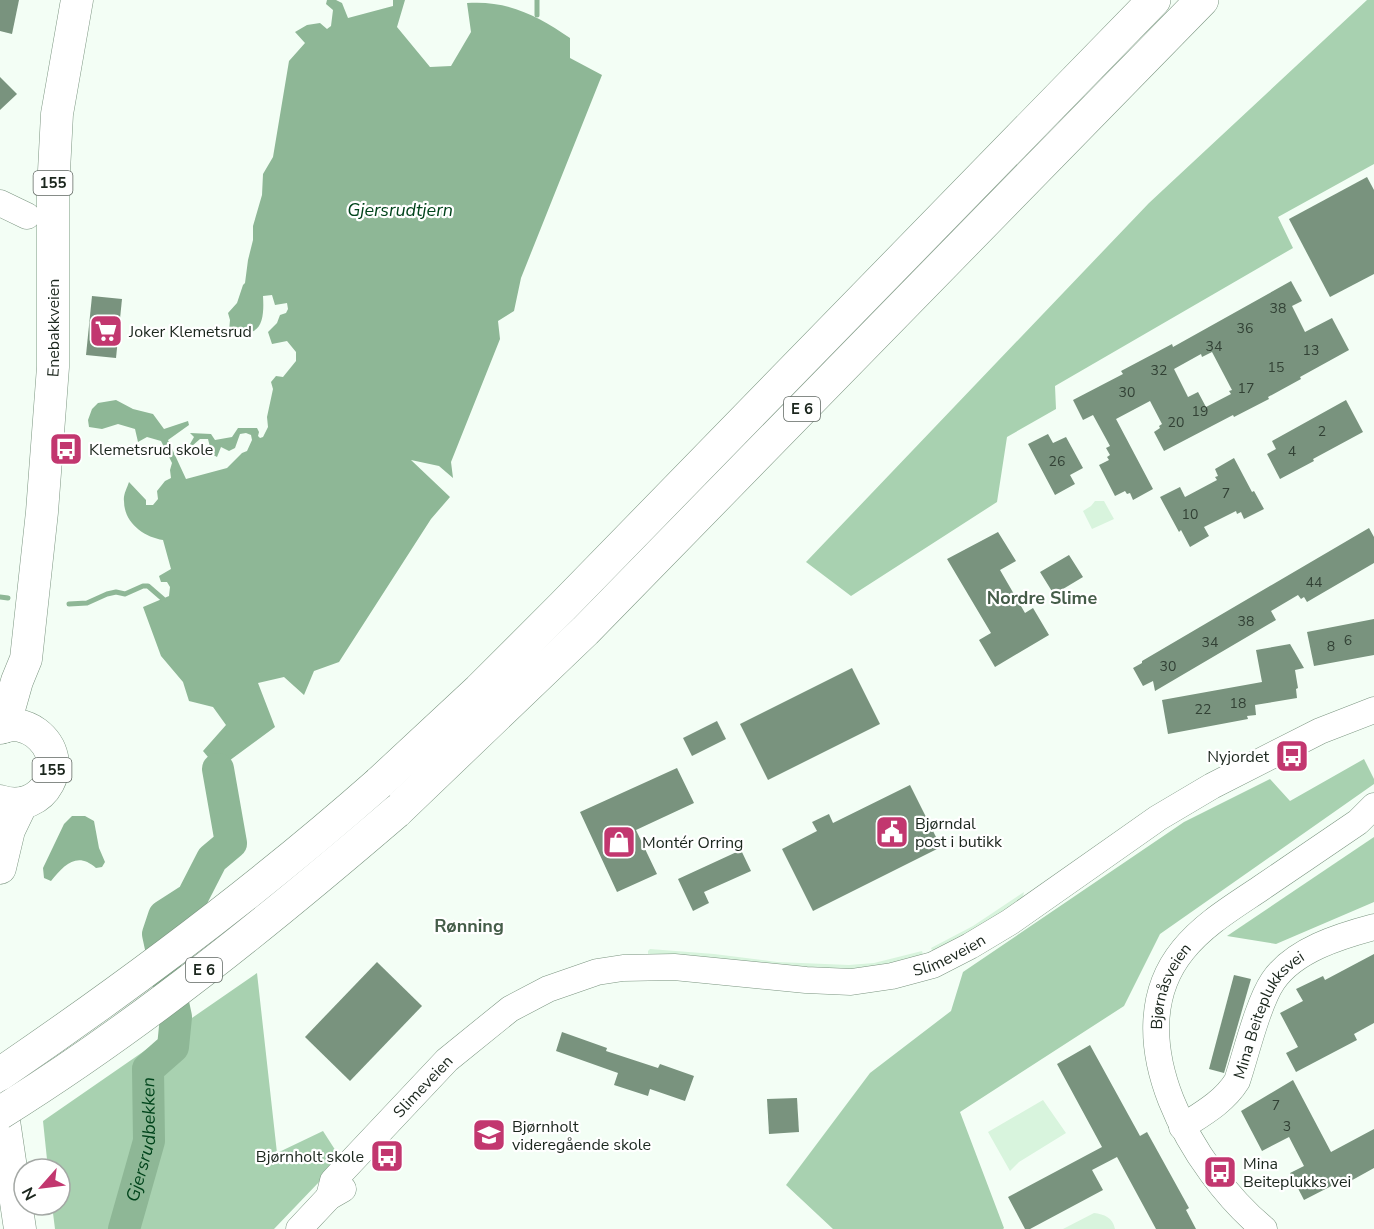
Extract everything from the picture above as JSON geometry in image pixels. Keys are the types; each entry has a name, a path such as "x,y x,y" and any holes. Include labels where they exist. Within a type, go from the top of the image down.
{"highway":[{"name":"E 6","path":"0,1072 96,1009 194,937 379,783 479,690 563,606 1154,0"},
{"name":"E 6","path":"0,1113 114,1036 212,964 286,906 396,812 585,631 1202,0"}],"main road":[{"name":"Enebakkveien","path":"11,802 33,799 48,786 54,763 50,749 43,739 12,728 17,681 28,647 42,512 53,368 53,190 57,114 77,0"},
{"path":"0,684 28,647"},
{"name":"155","path":"0,868 9,830 11,802"},
{"path":"0,1072 4,1120 20,1229"}],"street":[{"path":"0,202 27,216"},
{"name":"Slimeveien","path":"299,1229 329,1197 342,1189 369,1162 403,1122 456,1067 479,1036 527,999 597,972 649,966 851,982 892,976 933,965 1010,922 1158,818 1212,786 1320,731 1374,710"},
{"name":"Bjørnåsveien","path":"1264,1229 1217,1182 1198,1156 1174,1110 1161,1067 1156,1029 1164,985 1176,960 1192,939 1218,916 1359,822 1374,806"},
{"name":"Mina Beiteplukksvei","path":"1182,1127 1223,1099 1233,1088 1264,999 1278,974 1296,959 1318,947 1374,927"}],"shaded area":[{"path":"1367,0 1374,0 1374,164 1278,217 1293,248 1055,386 1056,409 1007,437 997,502 851,596 806,562 1149,203"},
{"path":"1095,501 1104,501 1114,519 1092,529 1083,511"},
{"path":"1364,759 1374,779 1374,784 1160,934 1124,1006 960,1112 1003,1229 833,1229 786,1185 870,1073 951,1011 963,972 1184,822 1270,779 1290,801"},
{"path":"1374,837 1374,902 1276,944 1227,936"},
{"path":"1024,892 1022,901 934,954 931,948 973,926"},
{"path":"650,949 777,962 849,965 874,963 922,951 924,958 856,972 648,957"},
{"path":"257,973 277,1153 323,1131 341,1159 274,1229 55,1229 54,1217 72,1217 72,1157 47,1157 43,1121"},
{"path":"1043,1100 1066,1133 1019,1162 1010,1171 988,1132"},
{"path":"1094,1213 1108,1217 1115,1229 1063,1229"}],"water":[{"name":"Gjersrudtjern","path":"327,0 342,3 348,18 393,6 393,0 405,0 397,27 430,67 451,66 471,32 467,3 509,7 534,16 570,38 570,58 602,75 521,278 514,311 498,321 500,339 451,462 453,478 439,466 411,460 450,497 431,519 339,662 314,671 304,695 284,677 258,683 275,727 218,769 203,751 226,725 213,707 189,701 183,682 161,656 143,607 169,596 170,587 167,582 161,582 159,576 171,569 163,540 149,536 136,528 125,509 124,496 129,482 146,500 146,505 153,505 158,499 157,491 165,481 171,478 172,463 161,441 147,437 138,442 135,429 118,424 102,429 89,427 88,420 92,409 98,403 116,400 133,409 153,414 164,429 188,421 189,425 168,440 186,479 227,468 247,451 252,440 251,435 240,434 235,448 229,451 221,447 217,457 208,452 210,447 208,439 200,439 192,446 190,444 194,437 190,433 211,434 215,440 232,437 238,428 257,428 258,436 263,437 268,427 267,417 273,389 271,382 276,376 283,377 296,361 296,352 287,341 272,344 268,332 277,323 280,315 286,313 287,303 275,305 272,295 263,296 263,315 259,327 249,332 242,332 240,337 229,331 228,313 237,303 245,283 253,240 253,226 262,195 263,174 273,157 289,61 305,43 295,32 307,25 320,23 327,29 331,26 333,10 326,4"},
{"path":"72,816 85,816 94,821 99,848 105,862 102,867 96,868 83,861 71,862 51,881 44,878 43,868 64,824"}],"building":[{"path":"0,0 19,0 12,34 0,31"},
{"path":"0,77 17,94 0,110"},
{"path":"1367,177 1374,190 1374,274 1330,297 1289,219"},
{"path":"1291,281 1302,301 1292,306 1305,332 1332,318 1349,350 1300,377 1301,379 1268,397 1269,399 1164,451 1154,432 1162,424 1150,401 1116,419 1153,489 1133,500 1130,493 1127,494 1125,491 1115,496 1099,465 1109,460 1107,457 1110,455 1106,448 1110,446 1093,415 1083,420 1073,400 1123,374 1121,371 1172,344 1173,347","holes":["1212,352 1232,390 1229,391 1231,394 1206,407 1198,392 1188,397 1174,369 1201,354 1202,357"]},
{"path":"92,296 122,299 116,358 86,355"},
{"path":"1346,400 1363,432 1280,479 1267,454 1276,449 1272,441"},
{"path":"1048,434 1053,443 1066,437 1083,468 1070,475 1075,484 1055,495 1028,444"},
{"path":"1234,458 1264,509 1244,519 1241,512 1237,514 1236,511 1204,527 1209,536 1190,547 1160,497 1180,487 1185,497 1217,480 1215,469"},
{"path":"1369,528 1374,537 1374,563 1307,602 1304,597 1301,599 1298,595 1271,611 1276,620 1155,691 1153,681 1143,686 1133,668 1142,661"},
{"path":"998,532 1016,561 1000,570 1025,613 1033,608 1049,635 995,667 979,640 991,633 947,559"},
{"path":"1069,555 1083,577 1053,593 1040,572"},
{"path":"1374,619 1374,655 1314,666 1307,632"},
{"path":"1290,644 1304,668 1295,670 1297,698 1255,705 1256,715 1247,716 1248,719 1168,734 1162,700 1262,682 1256,650"},
{"path":"852,668 880,724 768,780 740,724"},
{"path":"717,721 726,739 692,756 683,738"},
{"path":"677,768 694,803 636,830 657,874 617,892 580,812"},
{"path":"910,785 941,847 813,911 782,849 817,831 812,822 829,814 833,823"},
{"path":"741,850 751,871 704,892 709,903 693,911 678,879"},
{"path":"1374,954 1374,1023 1354,1034 1357,1040 1296,1072 1286,1053 1298,1047 1280,1013 1303,1001 1296,989 1323,976 1325,980"},
{"path":"377,962 422,1006 350,1081 305,1037"},
{"path":"1234,975 1251,979 1224,1073 1209,1069"},
{"path":"562,1032 607,1048 606,1051 658,1068 660,1064 694,1076 685,1101 650,1089 648,1096 614,1085 618,1073 556,1051"},
{"path":"1090,1045 1140,1136 1147,1132 1189,1208 1186,1210 1196,1229 1156,1229 1117,1157 1092,1170 1103,1190 1030,1229 1025,1229 1008,1197 1102,1147 1057,1064"},
{"path":"1293,1080 1331,1152 1374,1129 1374,1168 1347,1183 1343,1180 1304,1200 1290,1173 1304,1166 1289,1137 1262,1151 1241,1111"},
{"path":"797,1098 799,1132 769,1134 767,1099"}],"waterway":[{"path":"537,0 537,15"},
{"path":"69,604 87,603 116,592 125,594 143,586 148,586 163,599"},
{"path":"0,597 8,598"},
{"name":"Gjersrudbekken","path":"124,1229 149,1141 148,1069 173,1047 176,1017 158,934 164,916 192,898 212,859 231,843 218,769"}],"place":[{"name":"Joker Klemetsrud","path":"106,331"},
{"name":"Klemetsrud skole","path":"66,449"},
{"name":"Nyjordet","path":"1292,756"},
{"name":"Bjørndal post i butikk","path":"892,832"},
{"name":"Montér Orring","path":"619,842"},
{"name":"Bjørnholt videregående skole","path":"489,1135"},
{"name":"Bjørnholt skole","path":"387,1156"},
{"name":"Mina Beiteplukks vei","path":"1220,1172"}],"district":[{"name":"Nordre Slime","path":"1042,598"},
{"name":"Rønning","path":"469,926"}]}
